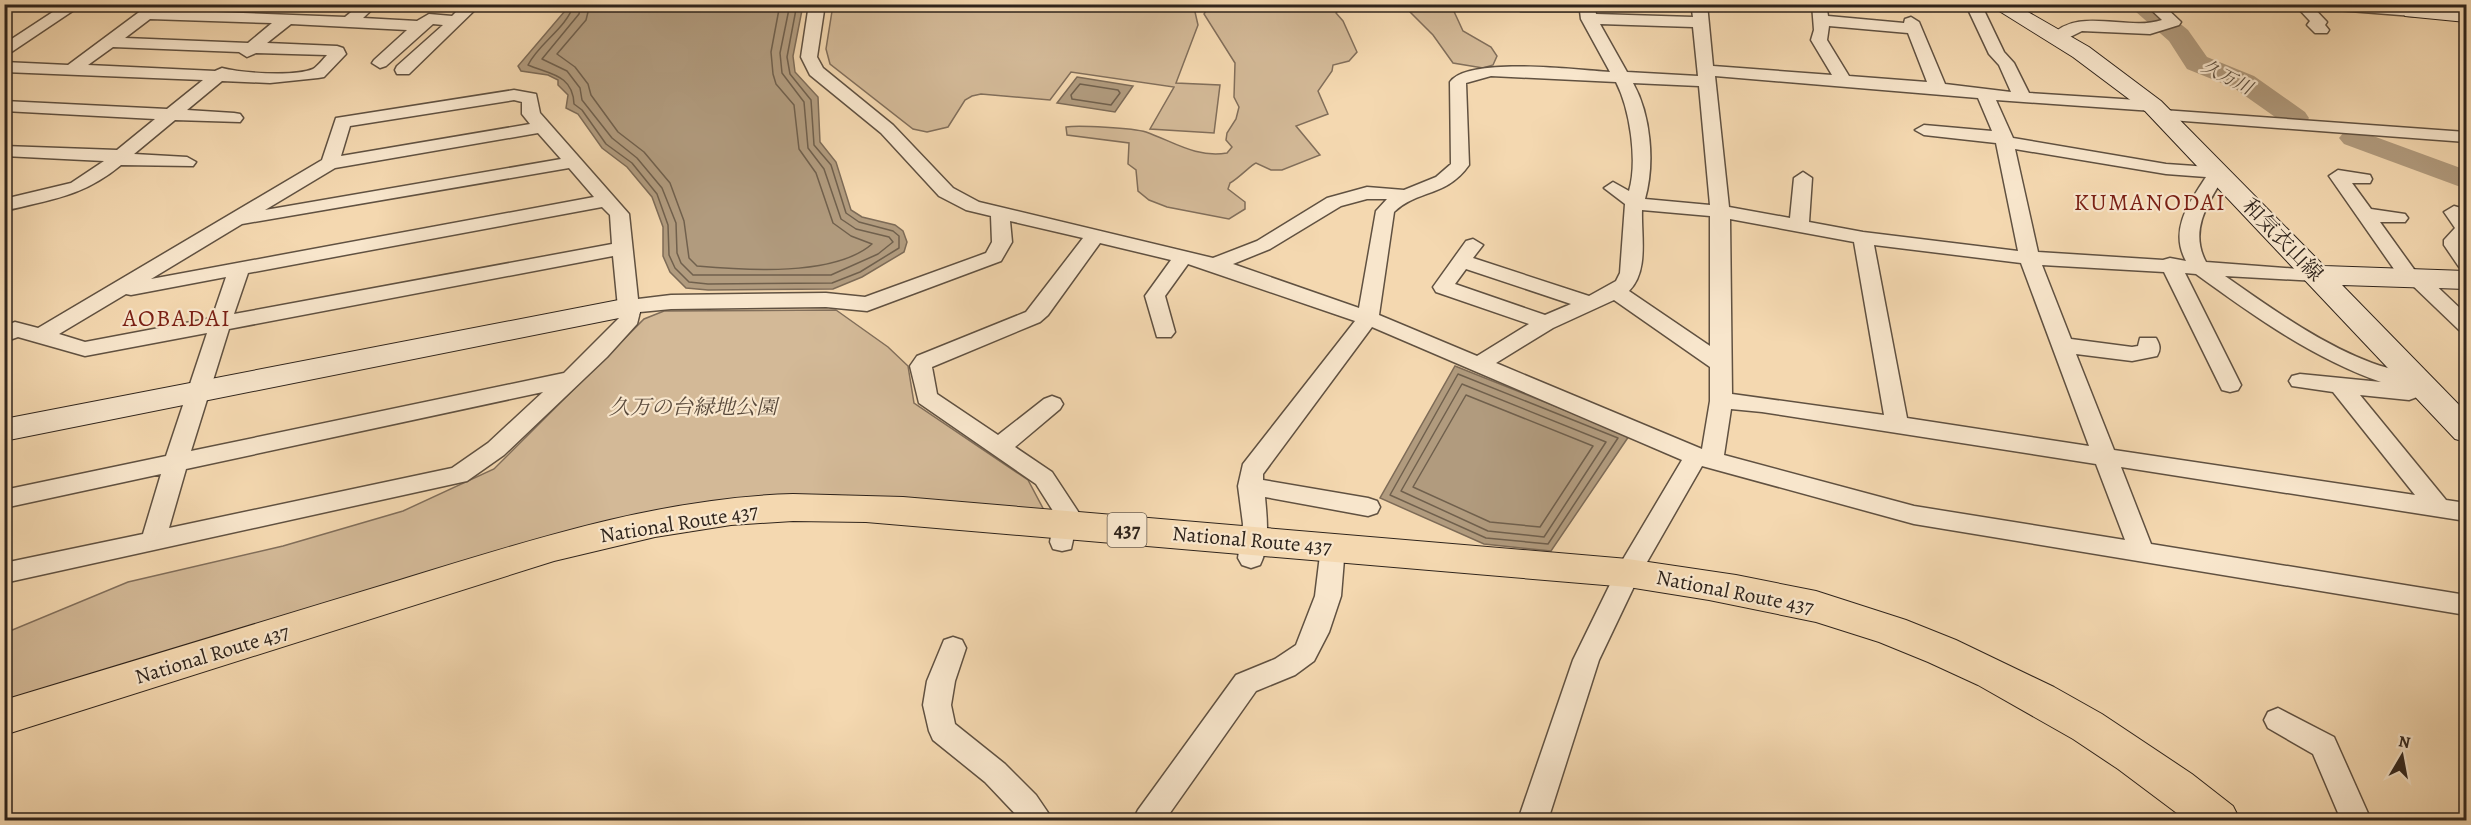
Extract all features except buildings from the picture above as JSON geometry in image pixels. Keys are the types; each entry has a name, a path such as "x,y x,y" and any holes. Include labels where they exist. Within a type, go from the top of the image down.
{"highway":[{"name":"National Route 437","path":"4,718 554,547 630,528 705,515 799,507 903,510 1064,534"},
{"name":"National Route 437","path":"4,737 555,563 630,544 703,531 794,524 897,527 1064,534 1740,589 1843,614 1941,652 2036,697 2106,739 2192,798 2218,820"},
{"name":"National Route 437","path":"1625,581 1802,623 1872,645 1946,674 2028,714 2066,737 2187,820"}],"main road":[{"name":"和気衣山線","path":"1986,5 2058,38 2120,79 2158,111 2466,431"},
{"path":"2410,8 2466,16"},
{"path":"2317,275 2465,277"},
{"path":"4,430 629,307"}],"street":[{"path":"4,52 76,4"},
{"path":"349,22 371,4"},
{"path":"403,70 474,4"},
{"path":"817,4 809,57 816,71 887,129 946,192 974,206 1214,264 1368,318 1704,458 1914,515 2466,605"},
{"path":"1533,820 1586,660 1625,581 1704,458 1721,401 1720,211 1699,4"},
{"path":"2058,38 2070,28 2082,26 2151,29 2173,22 2152,4"},
{"path":"2301,4 2319,22 2315,25 2321,30"},
{"path":"2324,4 2410,8"},
{"path":"1986,5 1997,54 2006,63 2023,98"},
{"path":"1521,6 1587,10 1700,22"},
{"path":"71,70 155,9 421,26"},
{"path":"1479,364 1546,323 1615,291 1624,285 1630,273 1633,249 1632,211 1641,181 1639,125 1628,89 1587,10"},
{"path":"1844,80 1829,52 1818,40 1822,30 1820,12 1912,26 1938,88"},
{"path":"5,205 77,187 118,158 287,19"},
{"path":"386,53 429,20 457,21"},
{"path":"4,67 270,78 318,73 338,54 337,51 110,42"},
{"path":"1252,549 1256,524 1250,486 1251,474 1255,464 1368,318 1385,211 1389,205 1440,184 1454,175 1460,165 1458,82 1464,77 1491,71 1844,80 2158,111 2466,137"},
{"path":"4,573 459,475 496,449 630,319 619,214 531,114 530,98 522,95 342,122 330,163"},
{"path":"1985,95 2004,140 2029,258 2142,553"},
{"path":"4,106 234,118"},
{"path":"41,336 330,163 543,127"},
{"path":"1924,130 2004,140 2166,169 2218,172 2188,227 2187,243 2199,267 2332,353 2427,389"},
{"path":"4,151 188,162"},
{"path":"234,221 573,162"},
{"path":"2363,179 2338,176 2413,278 2466,325"},
{"path":"1799,226 1803,178"},
{"path":"1613,188 1635,202 1662,208 1720,211 1863,238 2029,258 2170,264 2317,275"},
{"path":"1214,264 1267,243 1325,204 1368,193 1409,196"},
{"path":"118,292 607,200"},
{"path":"629,307 671,302 826,300 867,304 994,257 1002,242 1000,212"},
{"path":"2454,212 2465,229 2454,240 2465,277"},
{"path":"2365,214 2398,218"},
{"path":"1064,534 1067,513 1044,478 927,398 921,366 925,361 1033,316 1041,310 1095,236"},
{"path":"1863,238 1897,425"},
{"path":"4,335 15,329 85,349 623,248"},
{"path":"1546,323 1443,287 1467,253 1590,303"},
{"path":"1164,332 1155,296 1183,257"},
{"path":"2170,264 2230,385"},
{"path":"153,541 197,392 239,269"},
{"path":"1615,291 1721,364"},
{"path":"2062,345 2132,354 2149,351 2148,343"},
{"path":"4,499 570,379"},
{"path":"2300,381 2427,389"},
{"path":"2340,385 2439,508"},
{"path":"1721,401 1762,404 2466,512"},
{"path":"999,447 1052,404"},
{"path":"1250,486 1368,507"},
{"path":"1148,820 1246,683 1285,667 1305,653 1323,614 1333,555"},
{"path":"953,648 940,681 937,705 943,731 995,773 1026,804 1038,820"},
{"path":"2278,720 2324,746 2356,820"}],"green space":[{"path":"1210,4 1342,5 1336,13 1343,21 1357,52 1349,61 1333,65 1332,71 1318,91 1328,114 1296,126 1320,155 1282,170 1271,170 1254,164 1230,183 1228,189 1245,202 1245,209 1229,219 1167,207 1149,200 1138,191 1136,170 1128,164 1129,143 1067,135 1066,127 1106,127 1146,132 1195,151 1227,153 1232,147 1226,140 1227,133 1236,119 1239,107 1234,97 1235,63 1204,14"},
{"path":"833,5 1203,5 1195,12 1198,25 1176,83 1220,85 1214,133 1150,129 1174,87 1071,72 1050,100 981,94 965,100 948,127 927,132 913,129 830,64 826,49"},
{"path":"1403,5 1451,5 1463,31 1491,47 1497,56 1493,65 1483,68 1453,63 1433,35"},
{"name":"久万の台緑地公園","path":"836,310 888,347 908,366 914,403 1028,480 1045,512 832,495 722,500 665,512 5,702 5,633 128,582 283,546 403,511 494,469 644,319 664,311"}],"water":[{"path":"570,5 803,5 793,56 795,72 818,97 820,142 836,162 851,210 862,217 895,225 903,231 907,242 904,252 862,277 833,289 708,290 686,288 670,272 663,256 663,227 652,197 627,167 602,148 578,114 566,108 568,95 558,85 558,80 548,75 521,71 518,66"},
{"path":"1077,77 1133,86 1115,112 1057,103"},
{"path":"1455,366 1629,436 1551,551 1484,544 1380,498"}],"waterway":[{"name":"久万川","path":"2139,4 2162,22"},
{"name":"久万川","path":"2167,27 2179,36 2197,63 2207,69 2244,82 2295,118"},
{"name":"久万川","path":"2354,138 2466,180"}],"district":[{"name":"KUMANODAI","path":"2150,202"},
{"name":"AOBADAI","path":"177,318"}]}
